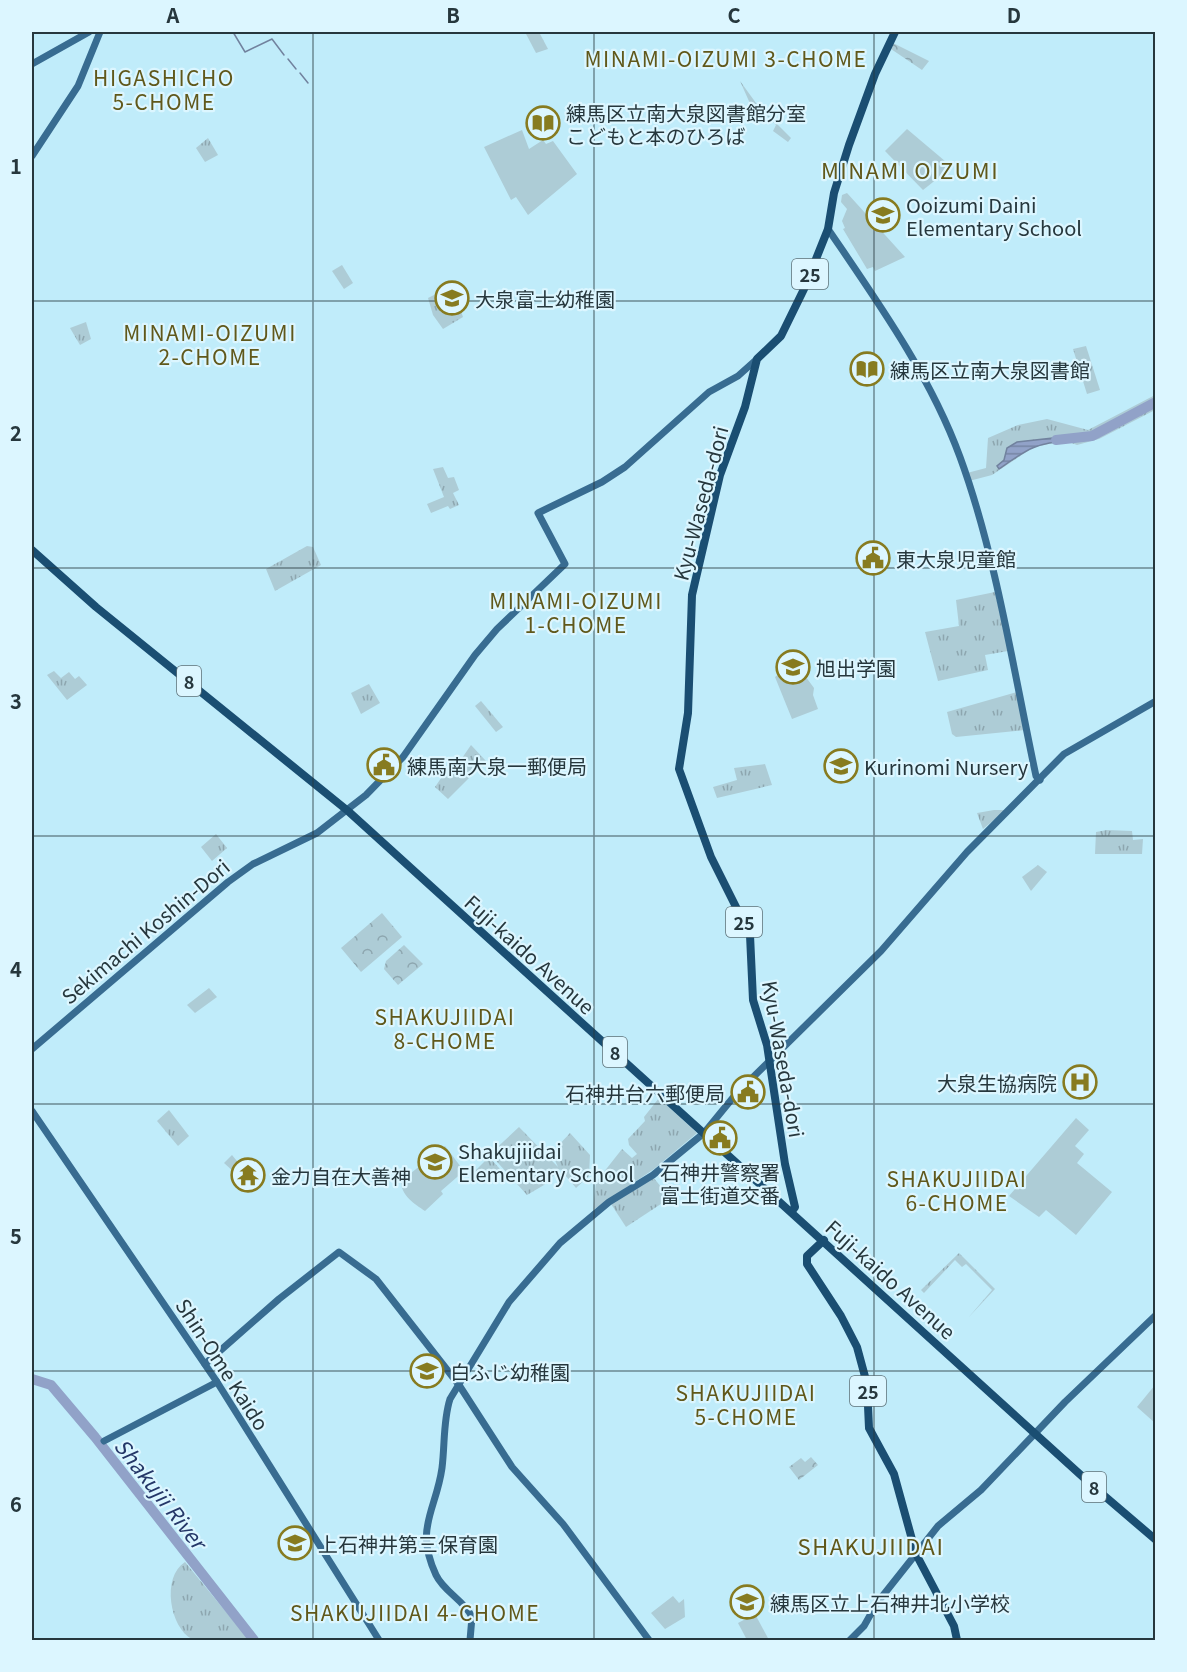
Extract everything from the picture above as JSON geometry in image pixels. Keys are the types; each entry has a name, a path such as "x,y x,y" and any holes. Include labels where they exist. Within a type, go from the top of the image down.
{"main road":[{"name":"25","path":"757,359 781,336 828,229 840,173 866,98 895,32"},
{"name":"Kyu-Waseda-dori","path":"757,359 745,407 720,475 692,595 688,713 679,770 711,857 749,933 753,1000 770,1059 785,1164 795,1207 792,1211"},
{"name":"Fuji-kaido Avenue","path":"32,550 96,607 348,811 1155,1540"},
{"name":"25","path":"824,1240 807,1256 807,1264 841,1316 857,1347 867,1384 868,1428 896,1480 916,1554 952,1622 957,1641"}],"street":[{"path":"32,64 89,32"},
{"path":"32,156 78,86 100,32"},
{"path":"828,229 904,343 961,460 992,571 1031,752 1040,780"},
{"name":"Sekimachi Koshin-Dori","path":"32,1049 228,882 253,864 317,833 348,811 403,757 468,664 491,637 565,564 538,513 602,482 625,467 709,392 738,375 757,359"},
{"path":"470,1641 472,1617 437,1576 426,1534 429,1509 441,1476 447,1409 509,1302 560,1244 609,1203 653,1175 704,1133 770,1059 827,1007 873,960 964,855 1064,754 1155,701"},
{"name":"Shin-Ome Kaido","path":"32,1111 218,1382 380,1641"},
{"path":"206,1364 279,1299 339,1252 375,1279 459,1385 512,1467 563,1524 649,1641"},
{"path":"850,1641 864,1626 877,1603 940,1524 981,1490 1035,1433 1155,1315"},
{"path":"104,1441 218,1382"}],"green space":[{"path":"525,32 539,32 548,49 536,53"},
{"path":"893,43 929,61 922,70 891,49"},
{"path":"740,81 756,103 791,138 788,142 773,131 776,125 757,106 752,108"},
{"path":"907,129 952,167 923,190 885,151"},
{"path":"522,130 529,149 543,140 546,144 553,141 577,174 528,215 516,197 511,200 484,147"},
{"path":"208,138 218,155 205,162 196,148"},
{"path":"847,193 905,257 875,271 873,267 867,269 843,229 845,228 842,221 847,209 841,202 842,195"},
{"path":"342,265 353,283 344,289 332,271"},
{"path":"452,286 463,317 443,329 433,315 428,298"},
{"path":"86,322 91,339 80,345 70,328"},
{"path":"1086,346 1100,390 1087,394 1073,349"},
{"path":"1155,395 1155,410 1099,439 1077,445 1069,442 1056,442 1032,448 992,475 969,481 967,473 986,468 988,438 1018,425 1047,419 1088,430"},
{"path":"443,467 448,478 454,477 459,490 453,493 459,505 450,509 448,506 431,513 427,504 444,497 433,469"},
{"path":"307,546 313,547 321,565 275,591 266,569"},
{"path":"995,592 1008,651 985,655 988,670 938,681 925,632 959,626 956,600"},
{"path":"793,664 797,665 814,688 813,695 818,709 792,719 775,677"},
{"path":"54,671 61,678 69,672 75,679 79,676 87,685 67,700 47,675"},
{"path":"369,684 380,703 361,714 351,693"},
{"path":"1017,692 1025,730 956,737 952,734 947,712"},
{"path":"481,701 503,727 496,732 475,706"},
{"path":"471,745 486,761 448,799 435,787 454,759 460,761"},
{"path":"765,764 772,785 717,798 713,787 737,780 734,768"},
{"path":"1006,810 983,829 977,813"},
{"path":"1132,831 1133,840 1143,839 1142,854 1095,854 1096,832"},
{"path":"216,834 227,848 212,861 201,847"},
{"path":"1038,865 1047,872 1031,891 1022,877"},
{"path":"382,913 402,937 361,972 341,948"},
{"path":"404,945 423,964 398,985 384,969 386,961"},
{"path":"209,988 217,997 195,1013 187,1005"},
{"path":"659,1098 697,1133 654,1169 593,1210 596,1182 622,1149 632,1158 637,1154 629,1145 628,1139 645,1121 644,1117"},
{"path":"169,1110 189,1136 178,1146 157,1121"},
{"path":"1076,1118 1089,1130 1075,1146 1084,1154 1077,1163 1112,1192 1076,1235 1046,1210 1039,1217 1009,1196"},
{"path":"519,1127 558,1167 554,1156 556,1149 570,1133 590,1155 589,1176 576,1188 560,1169 544,1185 527,1195 490,1154"},
{"path":"445,1146 464,1171 441,1191 443,1194 425,1211 406,1195 401,1181"},
{"path":"232,1155 250,1177 245,1182 224,1163"},
{"path":"489,1157 500,1169 486,1182 475,1171"},
{"path":"653,1177 670,1198 626,1227 611,1204"},
{"path":"959,1253 995,1289 968,1318 992,1290 966,1264 962,1267 955,1260 924,1293 921,1290"},
{"path":"1155,1385 1155,1423 1137,1407"},
{"path":"811,1457 818,1465 799,1480 789,1467 801,1458 805,1462"},
{"path":"185,1562 249,1640 197,1641 184,1633 174,1614 171,1590 178,1569"},
{"path":"673,1596 679,1603 684,1599 685,1617 665,1629 651,1613"},
{"path":"755,1614 769,1640 747,1640 738,1623"}],"water":[{"path":"1072,436 1070,441 1040,445 1024,452 999,469 997,466 1004,460 1007,448 1017,442"}],"waterway":[{"path":"233,32 245,52 272,39 284,55"},
{"path":"288,59 296,69"},
{"path":"300,73 308,83"},
{"path":"1056,440 1092,436 1156,402"},
{"name":"Shakujii River","path":"32,1379 51,1385 95,1437 254,1640"}],"place":[{"name":"練馬区立南大泉図書館分室 こどもと本のひろば","path":"543,123"},
{"name":"Ooizumi Daini Elementary School","path":"883,215"},
{"name":"大泉富士幼稚園","path":"452,298"},
{"name":"練馬区立南大泉図書館","path":"867,369"},
{"name":"東大泉児童館","path":"873,558"},
{"name":"旭出学園","path":"793,667"},
{"name":"練馬南大泉一郵便局","path":"384,765"},
{"name":"Kurinomi Nursery","path":"841,766"},
{"name":"大泉生協病院","path":"1080,1082"},
{"name":"石神井台六郵便局","path":"748,1092"},
{"name":"石神井警察署 富士街道交番","path":"720,1138"},
{"name":"Shakujiidai Elementary School","path":"435,1162"},
{"name":"金力自在大善神","path":"248,1175"},
{"name":"白ふじ幼稚園","path":"427,1371"},
{"name":"上石神井第三保育園","path":"295,1543"},
{"name":"練馬区立上石神井北小学校","path":"747,1602"}],"district":[{"name":"MINAMI-OIZUMI 3-CHOME","path":"726,58"},
{"name":"HIGASHICHO 5-CHOME","path":"164,89"},
{"name":"MINAMI OIZUMI","path":"910,169"},
{"name":"MINAMI-OIZUMI 2-CHOME","path":"210,344"},
{"name":"MINAMI-OIZUMI 1-CHOME","path":"576,612"},
{"name":"SHAKUJIIDAI 8-CHOME","path":"445,1028"},
{"name":"SHAKUJIIDAI 6-CHOME","path":"957,1190"},
{"name":"SHAKUJIIDAI 5-CHOME","path":"746,1404"},
{"name":"SHAKUJIIDAI","path":"871,1545"},
{"name":"SHAKUJIIDAI 4-CHOME","path":"415,1612"}]}
